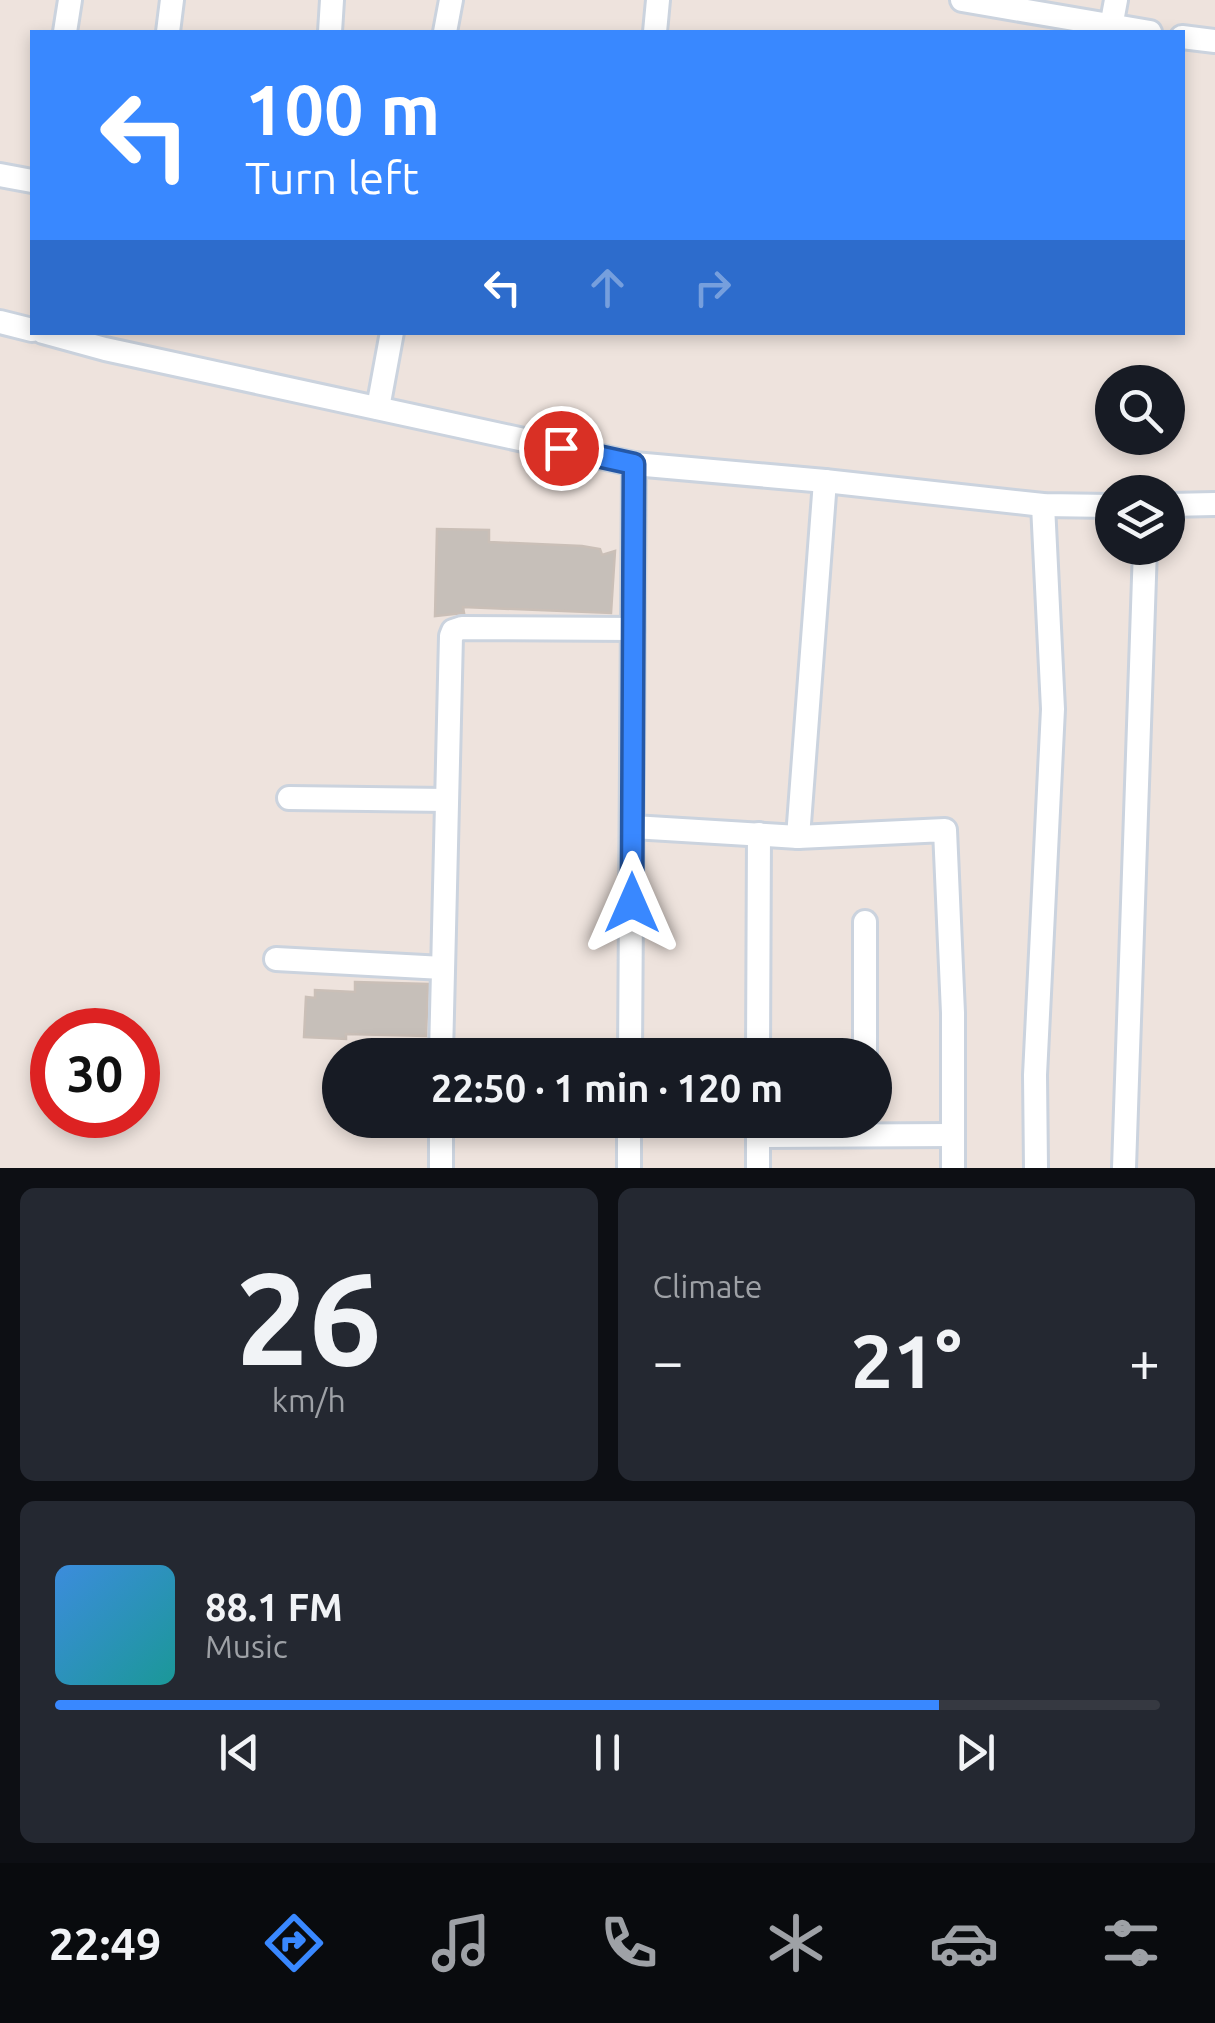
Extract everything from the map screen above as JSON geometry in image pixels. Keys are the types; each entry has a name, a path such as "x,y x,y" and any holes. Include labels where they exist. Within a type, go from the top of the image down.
{"street":[{"path":"65,30 70,0"},
{"path":"168,30 172,0"},
{"path":"330,30 332,0"},
{"path":"445,30 451,0"},
{"path":"654,30 658,0"},
{"path":"962,0 1134,30"},
{"path":"1111,27 1116,0"},
{"path":"1185,37 1215,42"},
{"path":"0,175 30,181"},
{"path":"0,322 30,330"},
{"path":"66,335 131,343 378,408 634,464 1043,505 1095,506"},
{"path":"378,408 391,335"},
{"path":"630,1038 634,464"},
{"path":"798,837 825,481"},
{"path":"1185,505 1215,504"},
{"path":"1036,1168 1035,1076 1053,709 1043,505"},
{"path":"1124,1168 1143,565"},
{"path":"441,1038 453,631 633,629"},
{"path":"288,798 446,800"},
{"path":"632,827 798,837 945,830 953,1013 953,1168"},
{"path":"758,1038 759,834"},
{"path":"865,922 865,1038"},
{"path":"276,958 443,968"},
{"path":"892,1130 953,1135"},
{"path":"441,1138 441,1168"},
{"path":"629,1168 630,1138"},
{"path":"758,1138 758,1168"}],"building":[{"path":"437,529 489,530 489,542 582,546 600,549 602,555 615,551 611,613 463,607 464,613 435,616"},
{"path":"355,982 428,984 426,1036 304,1037 306,997 315,998 315,990 355,992"}],"route":[{"path":"561,448 634,464 632,903"}]}
